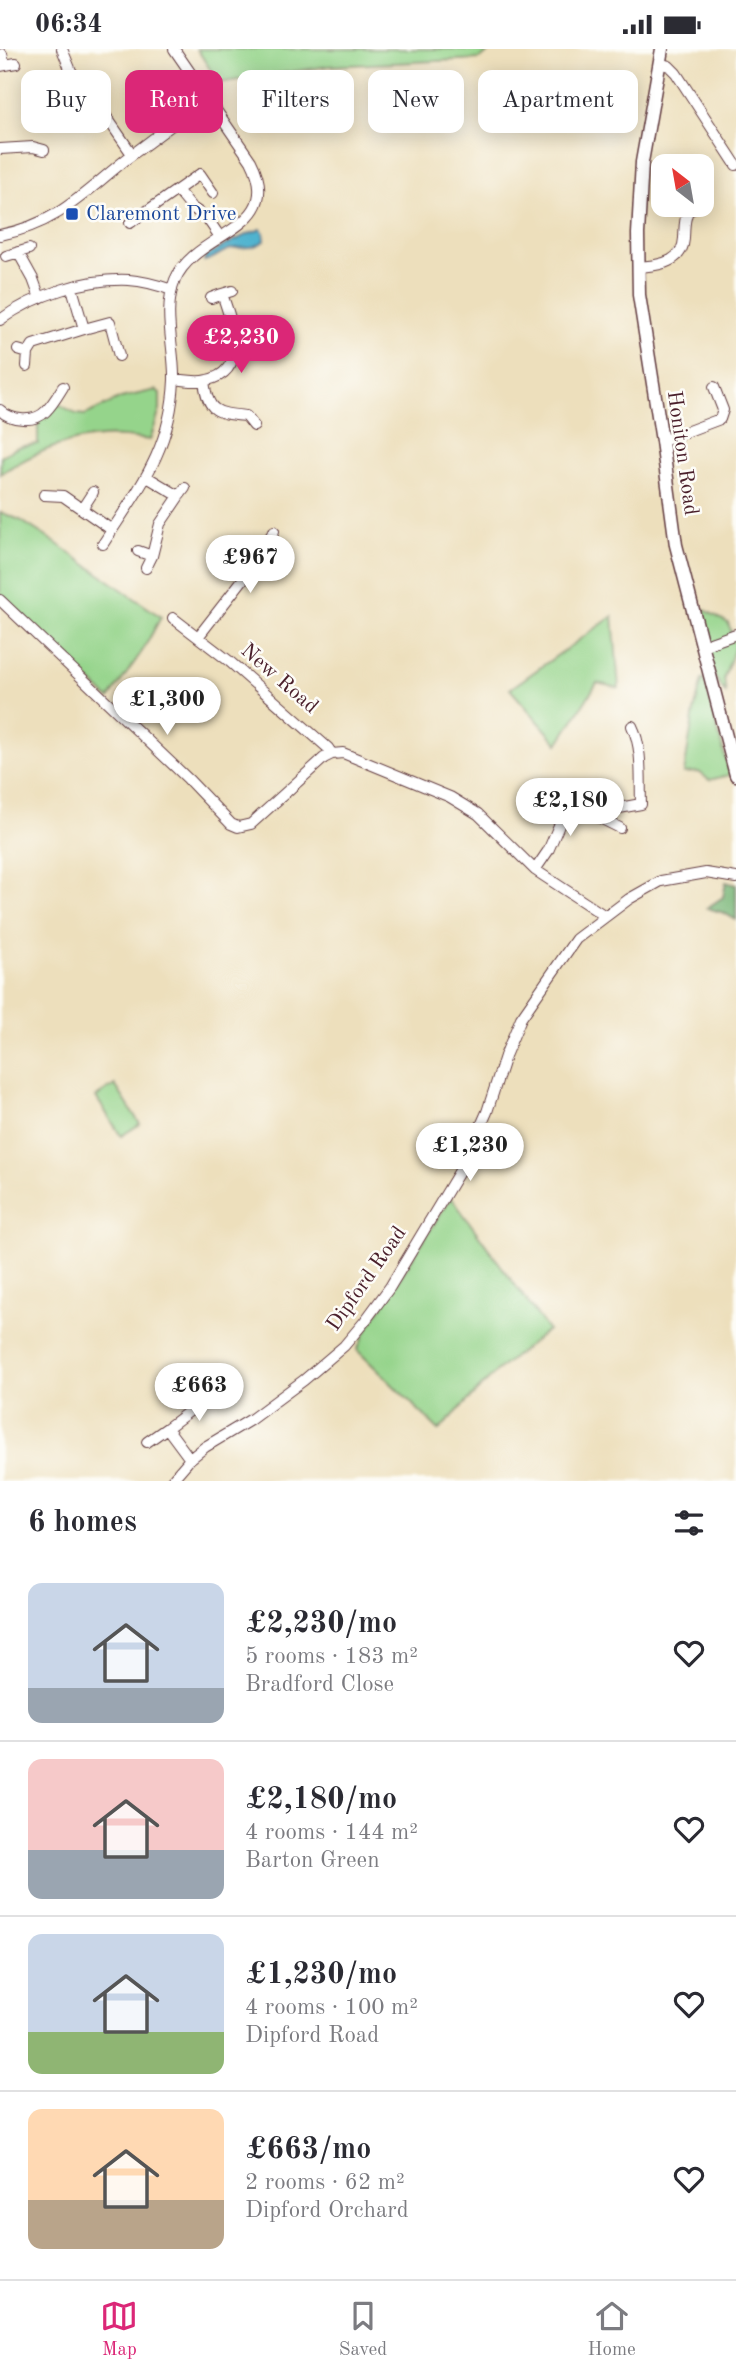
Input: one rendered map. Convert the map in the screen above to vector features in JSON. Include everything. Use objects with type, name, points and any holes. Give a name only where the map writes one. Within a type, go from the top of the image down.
[{"type":"street","points":[[62,49],[74,76],[101,109],[132,155]]},
{"type":"street","points":[[174,49],[188,70]]},
{"type":"street","name":"Honiton Road","points":[[662,49],[646,131],[639,199],[638,267],[642,324],[676,545],[736,775]]},
{"type":"street","points":[[2,54],[2,65],[16,63]]},
{"type":"street","points":[[659,63],[669,66],[676,73],[736,165]]},
{"type":"street","points":[[103,544],[147,477],[163,441],[173,398],[169,302],[176,277],[191,258],[249,216],[260,198],[261,187],[251,161],[223,122]]},
{"type":"street","points":[[0,235],[33,227],[58,214],[162,133]]},
{"type":"street","points":[[0,149],[34,143],[44,150]]},
{"type":"street","points":[[130,223],[177,190],[197,171],[213,193]]},
{"type":"street","points":[[177,190],[191,207],[207,218],[220,237]]},
{"type":"street","points":[[638,267],[669,261],[680,253],[683,247],[682,229],[687,217]]},
{"type":"street","points":[[6,256],[29,249]]},
{"type":"street","points":[[18,252],[40,298]]},
{"type":"street","points":[[0,320],[40,298],[104,281],[127,280],[172,290]]},
{"type":"street","points":[[72,288],[84,329]]},
{"type":"street","points":[[174,379],[212,379],[224,371],[234,356],[236,344],[227,293],[211,298]]},
{"type":"street","points":[[27,366],[23,352],[33,345],[109,319],[119,356]]},
{"type":"street","points":[[236,344],[273,349]]},
{"type":"street","points":[[204,381],[208,404],[213,409],[249,411],[254,426]]},
{"type":"street","points":[[1,412],[20,419],[39,415],[60,401],[62,387]]},
{"type":"street","points":[[662,441],[719,419],[723,411],[714,387]]},
{"type":"street","points":[[146,568],[160,524],[182,492],[147,477]]},
{"type":"street","points":[[44,495],[59,491],[112,530]]},
{"type":"street","points":[[82,509],[93,492]]},
{"type":"street","points":[[198,637],[238,586],[274,532]]},
{"type":"street","points":[[138,551],[152,556]]},
{"type":"street","points":[[0,600],[188,779],[231,824],[244,827],[261,817],[316,765],[332,754],[343,753],[450,797],[478,814],[534,870],[605,916]]},
{"type":"street","name":"New Road","points":[[173,618],[229,661],[332,754]]},
{"type":"street","points":[[702,646],[736,634]]},
{"type":"street","points":[[607,820],[614,809],[645,804],[636,734],[632,726]]},
{"type":"street","points":[[534,870],[548,851],[560,823],[568,814],[596,816],[620,828]]},
{"type":"street","name":"Dipford Road","points":[[171,1481],[190,1459],[304,1380],[344,1346],[365,1321],[390,1287],[465,1162],[487,1112],[505,1056],[521,1018],[571,945],[628,899],[661,881],[706,873],[736,878]]},
{"type":"street","points":[[148,1442],[195,1407],[214,1388]]},
{"type":"street","points":[[167,1428],[190,1459]]},
{"type":"green space","points":[[197,49],[488,49],[489,52],[480,59],[329,66],[303,70],[237,70],[237,80],[223,82],[223,70],[211,70]]},
{"type":"green space","points":[[156,390],[160,393],[160,410],[150,440],[114,436],[74,441],[36,454],[0,474],[1,456],[18,447],[38,444],[38,420],[56,405],[85,415],[121,398]]},
{"type":"green space","points":[[0,512],[20,520],[50,539],[161,617],[143,650],[109,699],[0,594]]},
{"type":"green space","points":[[695,604],[728,623],[736,644],[724,678],[726,694],[714,676],[709,656],[713,645],[710,635],[702,629]]},
{"type":"green space","points":[[613,616],[619,688],[597,683],[558,744],[510,689]]},
{"type":"green space","points":[[704,679],[730,775],[709,780],[699,772],[684,773],[694,711]]},
{"type":"green space","points":[[726,882],[736,885],[736,920],[707,908],[723,897]]},
{"type":"green space","points":[[115,1085],[140,1124],[121,1136],[96,1097]]},
{"type":"green space","points":[[451,1197],[548,1330],[498,1370],[439,1430],[357,1350]]},
{"type":"water","points":[[261,229],[265,240],[261,243],[227,250],[204,261],[205,257],[219,249]]},
{"type":"place","name":"Claremont Drive","points":[[72,214]]}]
